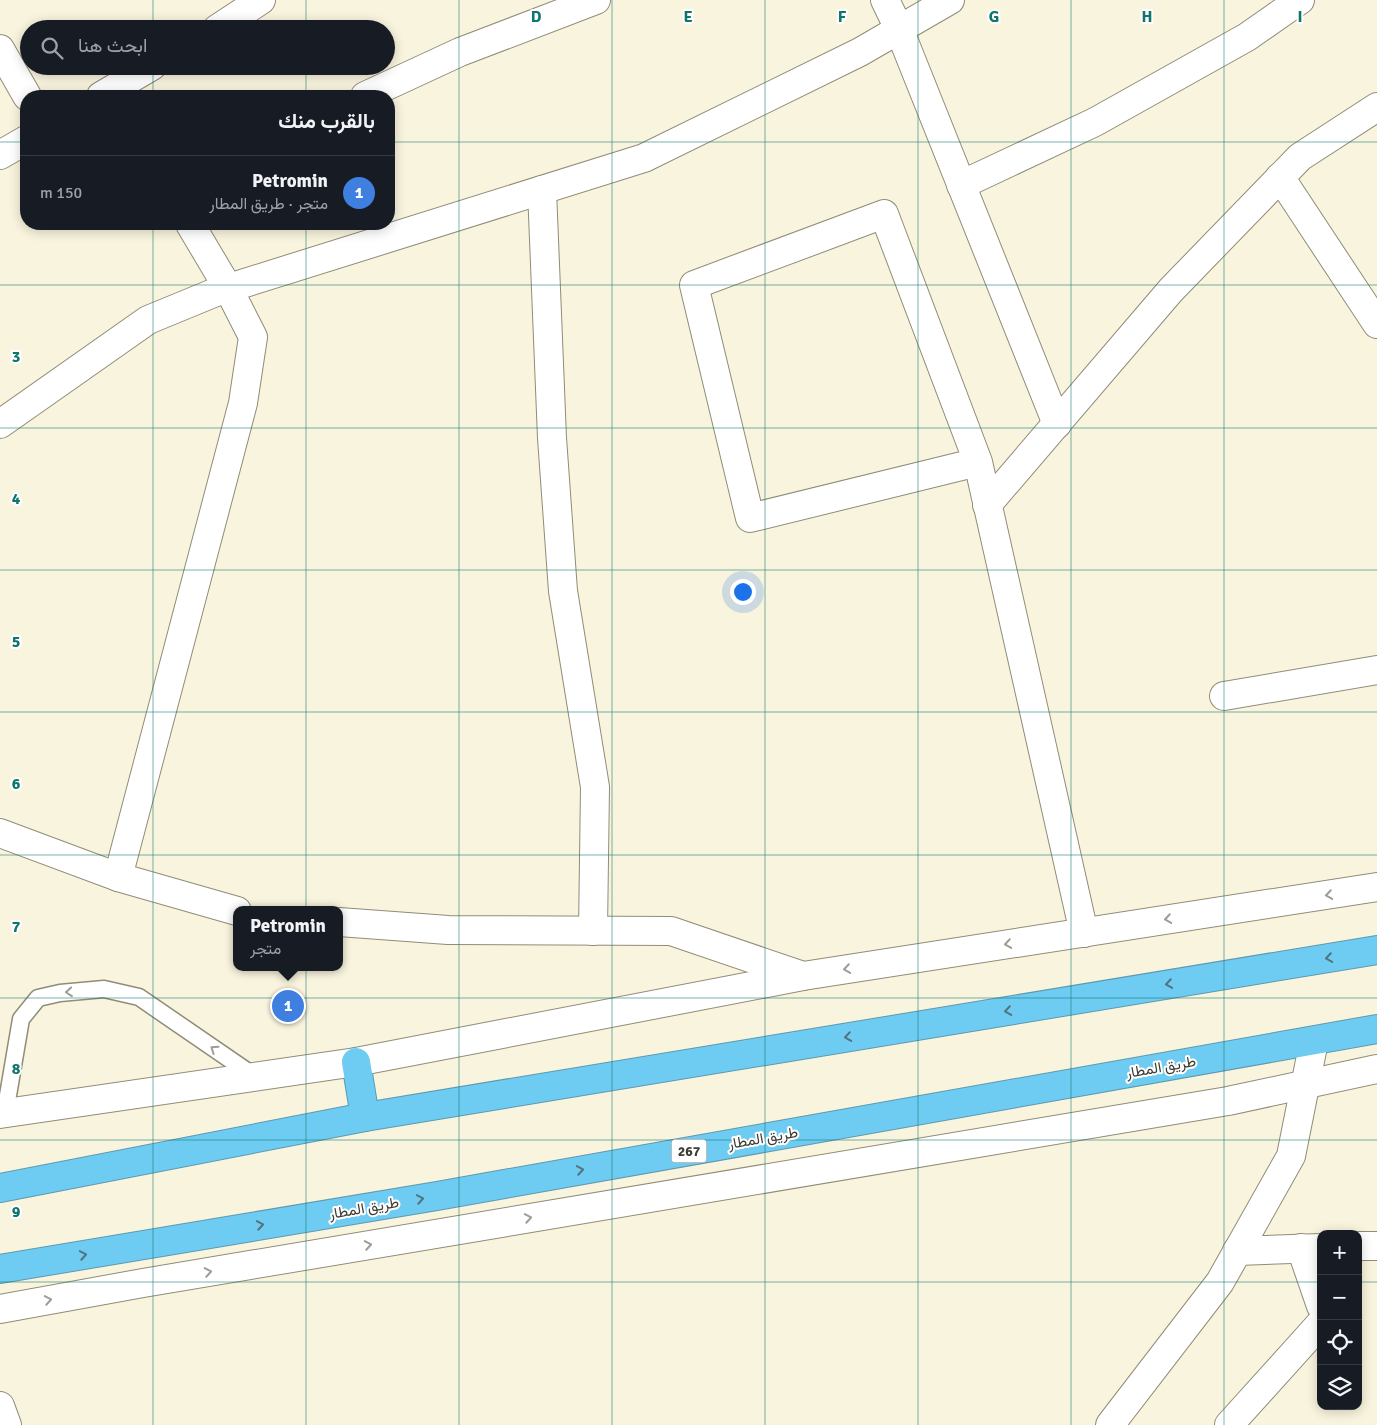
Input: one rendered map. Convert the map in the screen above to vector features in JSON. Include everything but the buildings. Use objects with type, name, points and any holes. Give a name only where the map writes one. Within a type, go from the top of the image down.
[{"type":"highway","points":[[0,1188],[365,1117],[1377,950]]},
{"type":"highway","name":"طريق المطار","points":[[0,1269],[437,1196],[1377,1029]]},
{"type":"highway","points":[[356,1062],[365,1117]]},
{"type":"street","points":[[231,20],[261,0]]},
{"type":"street","points":[[379,90],[460,52],[596,0]]},
{"type":"street","points":[[885,0],[899,29],[1057,424]]},
{"type":"street","points":[[0,424],[148,320],[228,288],[644,158],[860,52],[950,0]]},
{"type":"street","points":[[961,186],[1095,122],[1247,37],[1300,0]]},
{"type":"street","points":[[0,49],[24,90]]},
{"type":"street","points":[[111,90],[137,75]]},
{"type":"street","points":[[987,505],[1171,290],[1300,157],[1375,112]]},
{"type":"street","points":[[0,155],[20,143]]},
{"type":"street","points":[[1280,178],[1377,324]]},
{"type":"street","points":[[542,190],[552,438],[563,591],[595,787],[593,931]]},
{"type":"street","points":[[978,462],[750,518],[694,285],[884,214],[978,462],[1084,932]]},
{"type":"street","points":[[118,877],[244,403],[253,337],[228,288],[194,230]]},
{"type":"street","points":[[1224,696],[1377,670]]},
{"type":"street","points":[[0,834],[118,877],[233,909]]},
{"type":"street","points":[[2,1113],[356,1062],[803,976],[1377,887]]},
{"type":"street","points":[[343,922],[448,930],[671,931],[803,976]]},
{"type":"street","points":[[1110,1425],[1220,1282],[1291,1156],[1314,1040]]},
{"type":"street","points":[[0,1309],[143,1283],[1228,1101],[1377,1069]]},
{"type":"street","points":[[1362,1246],[1377,1246]]},
{"type":"street","points":[[1237,1251],[1311,1248],[1317,1283]]},
{"type":"street","points":[[1229,1425],[1317,1327]]},
{"type":"street","points":[[0,1406],[7,1425]]},
{"type":"lane","points":[[2,1113],[21,1019],[38,998],[60,993],[104,989],[139,997],[254,1076]]},
{"type":"place","name":"Petromin","points":[[288,1006]]}]
